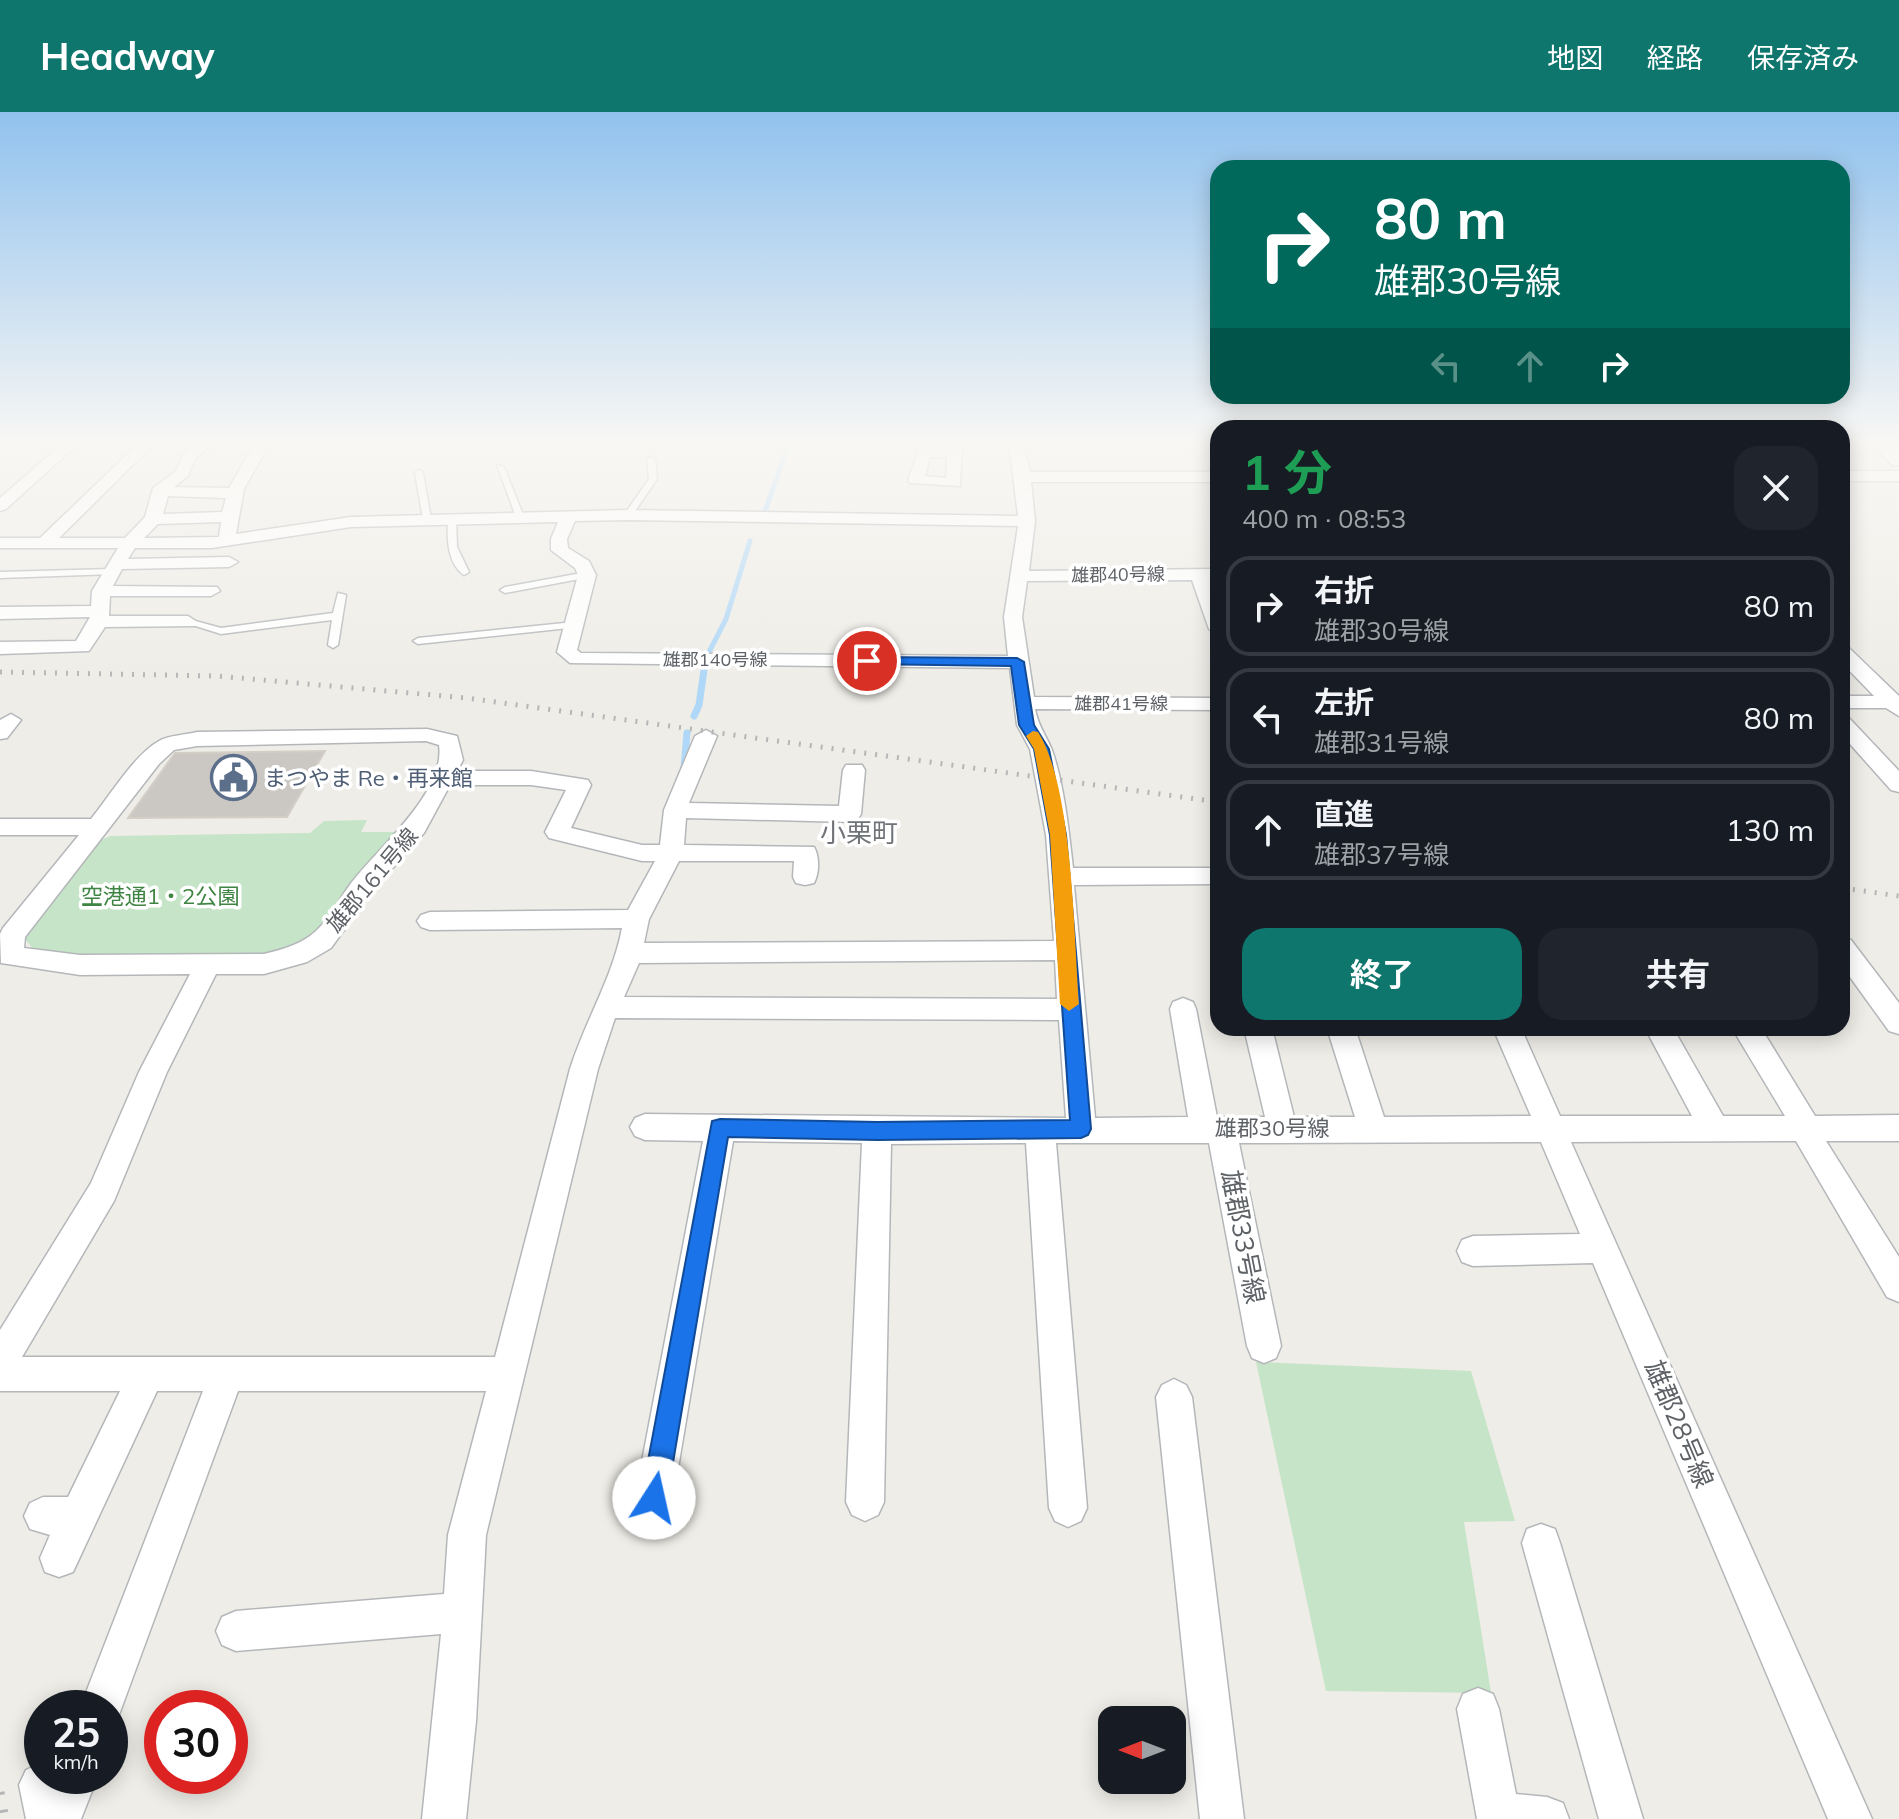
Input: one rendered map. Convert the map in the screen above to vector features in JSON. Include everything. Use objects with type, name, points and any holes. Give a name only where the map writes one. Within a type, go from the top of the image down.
[{"type":"street","points":[[44,543],[65,523]]},
{"type":"street","points":[[0,648],[82,647],[100,616],[101,591],[113,568],[130,542],[149,523]]},
{"type":"street","points":[[227,541],[229,523]]},
{"type":"street","points":[[0,543],[227,541],[347,523]]},
{"type":"street","points":[[566,523],[559,539],[560,550],[583,565],[587,575]]},
{"type":"street","points":[[1027,523],[1013,617],[1017,662],[1027,725],[1041,749],[1058,835],[1081,1129]]},
{"type":"street","points":[[113,568],[229,562]]},
{"type":"street","name":"雄郡40号線","points":[[1018,576],[1209,574]]},
{"type":"street","name":"雄郡140号線","points":[[587,575],[567,652],[577,659],[1017,662]]},
{"type":"street","points":[[101,591],[211,591]]},
{"type":"street","points":[[0,613],[188,622]]},
{"type":"street","points":[[1850,660],[1896,705]]},
{"type":"street","points":[[1850,702],[1896,705]]},
{"type":"street","name":"雄郡41号線","points":[[1023,703],[1210,704]]},
{"type":"street","points":[[1850,731],[1899,785]]},
{"type":"street","name":"雄郡161号線","points":[[427,735],[449,741],[452,760],[416,828],[363,885],[322,941],[298,955],[264,964],[80,965],[5,956],[12,935],[98,827],[151,759],[167,745],[197,739],[427,735]]},
{"type":"street","points":[[444,1819],[455,1721],[467,1535],[584,1069],[606,1007],[630,953],[636,919],[671,854],[675,810],[706,736]]},
{"type":"street","points":[[675,810],[850,814],[854,770]]},
{"type":"street","points":[[445,778],[531,778],[580,785],[557,832],[642,853],[806,853],[805,877]]},
{"type":"street","points":[[0,827],[98,827]]},
{"type":"street","points":[[1062,877],[1210,876]]},
{"type":"street","points":[[430,921],[636,919]]},
{"type":"street","points":[[630,953],[1066,950]]},
{"type":"street","points":[[1850,958],[1899,1023]]},
{"type":"street","points":[[0,1362],[103,1191],[153,1072],[209,962]]},
{"type":"street","points":[[606,1007],[1070,1010]]},
{"type":"street","name":"雄郡33号線","points":[[1183,1009],[1264,1346]]},
{"type":"street","points":[[1260,1036],[1282,1128]]},
{"type":"street","points":[[1344,1036],[1373,1128]]},
{"type":"street","name":"雄郡28号線","points":[[1510,1036],[1850,1819]]},
{"type":"street","points":[[1663,1036],[1714,1128]]},
{"type":"street","points":[[1751,1036],[1807,1129],[1813,1146],[1899,1286]]},
{"type":"street","name":"雄郡30号線","points":[[645,1127],[877,1131],[1899,1128]]},
{"type":"street","points":[[654,1498],[720,1128]]},
{"type":"street","points":[[1040,1130],[1068,1508]]},
{"type":"street","points":[[865,1502],[877,1131]]},
{"type":"street","points":[[1473,1251],[1602,1248]]},
{"type":"street","points":[[0,1374],[507,1374]]},
{"type":"street","points":[[59,1558],[61,1516],[147,1374]]},
{"type":"street","points":[[108,1690],[227,1374]]},
{"type":"street","points":[[1174,1397],[1222,1819]]},
{"type":"street","points":[[1541,1543],[1621,1819]]},
{"type":"street","points":[[236,1631],[462,1612]]},
{"type":"street","points":[[1478,1709],[1498,1817],[1547,1819]]},
{"type":"lane","points":[[452,523],[452,547],[464,572]]},
{"type":"lane","points":[[0,575],[113,568]]},
{"type":"lane","points":[[505,590],[587,575]]},
{"type":"lane","points":[[333,645],[341,595]]},
{"type":"lane","points":[[188,622],[221,631],[336,616]]},
{"type":"lane","points":[[418,641],[574,625]]},
{"type":"green space","name":"空港通1・2公園","points":[[367,820],[361,832],[404,832],[313,938],[276,955],[75,955],[34,950],[25,939],[26,933],[97,842],[110,836],[310,833],[324,821]]},
{"type":"green space","points":[[1256,1362],[1471,1371],[1515,1521],[1464,1522],[1491,1693],[1326,1691]]},
{"type":"building","name":"まつやま Re・再来館","points":[[325,751],[287,817],[128,818],[175,753]]},
{"type":"waterway","points":[[708,654],[726,619],[750,541]]},
{"type":"waterway","points":[[694,716],[699,705],[705,663]]},
{"type":"waterway","points":[[684,768],[687,733]]},
{"type":"railway","points":[[0,672],[217,676],[467,698],[1210,801]]},
{"type":"railway","points":[[1850,889],[1899,896]]},
{"type":"railway","points":[[0,1792],[5,1819]]},
{"type":"slow traffic","points":[[1033,736],[1041,749],[1058,835],[1069,1004]]},
{"type":"place","name":"まつやま Re・再来館","points":[[233,778]]},
{"type":"district","name":"小栗町","points":[[859,833]]},
{"type":"route","points":[[654,1498],[720,1128],[877,1131],[1081,1129],[1058,835],[1041,749],[1027,725],[1017,662],[867,661]]}]
